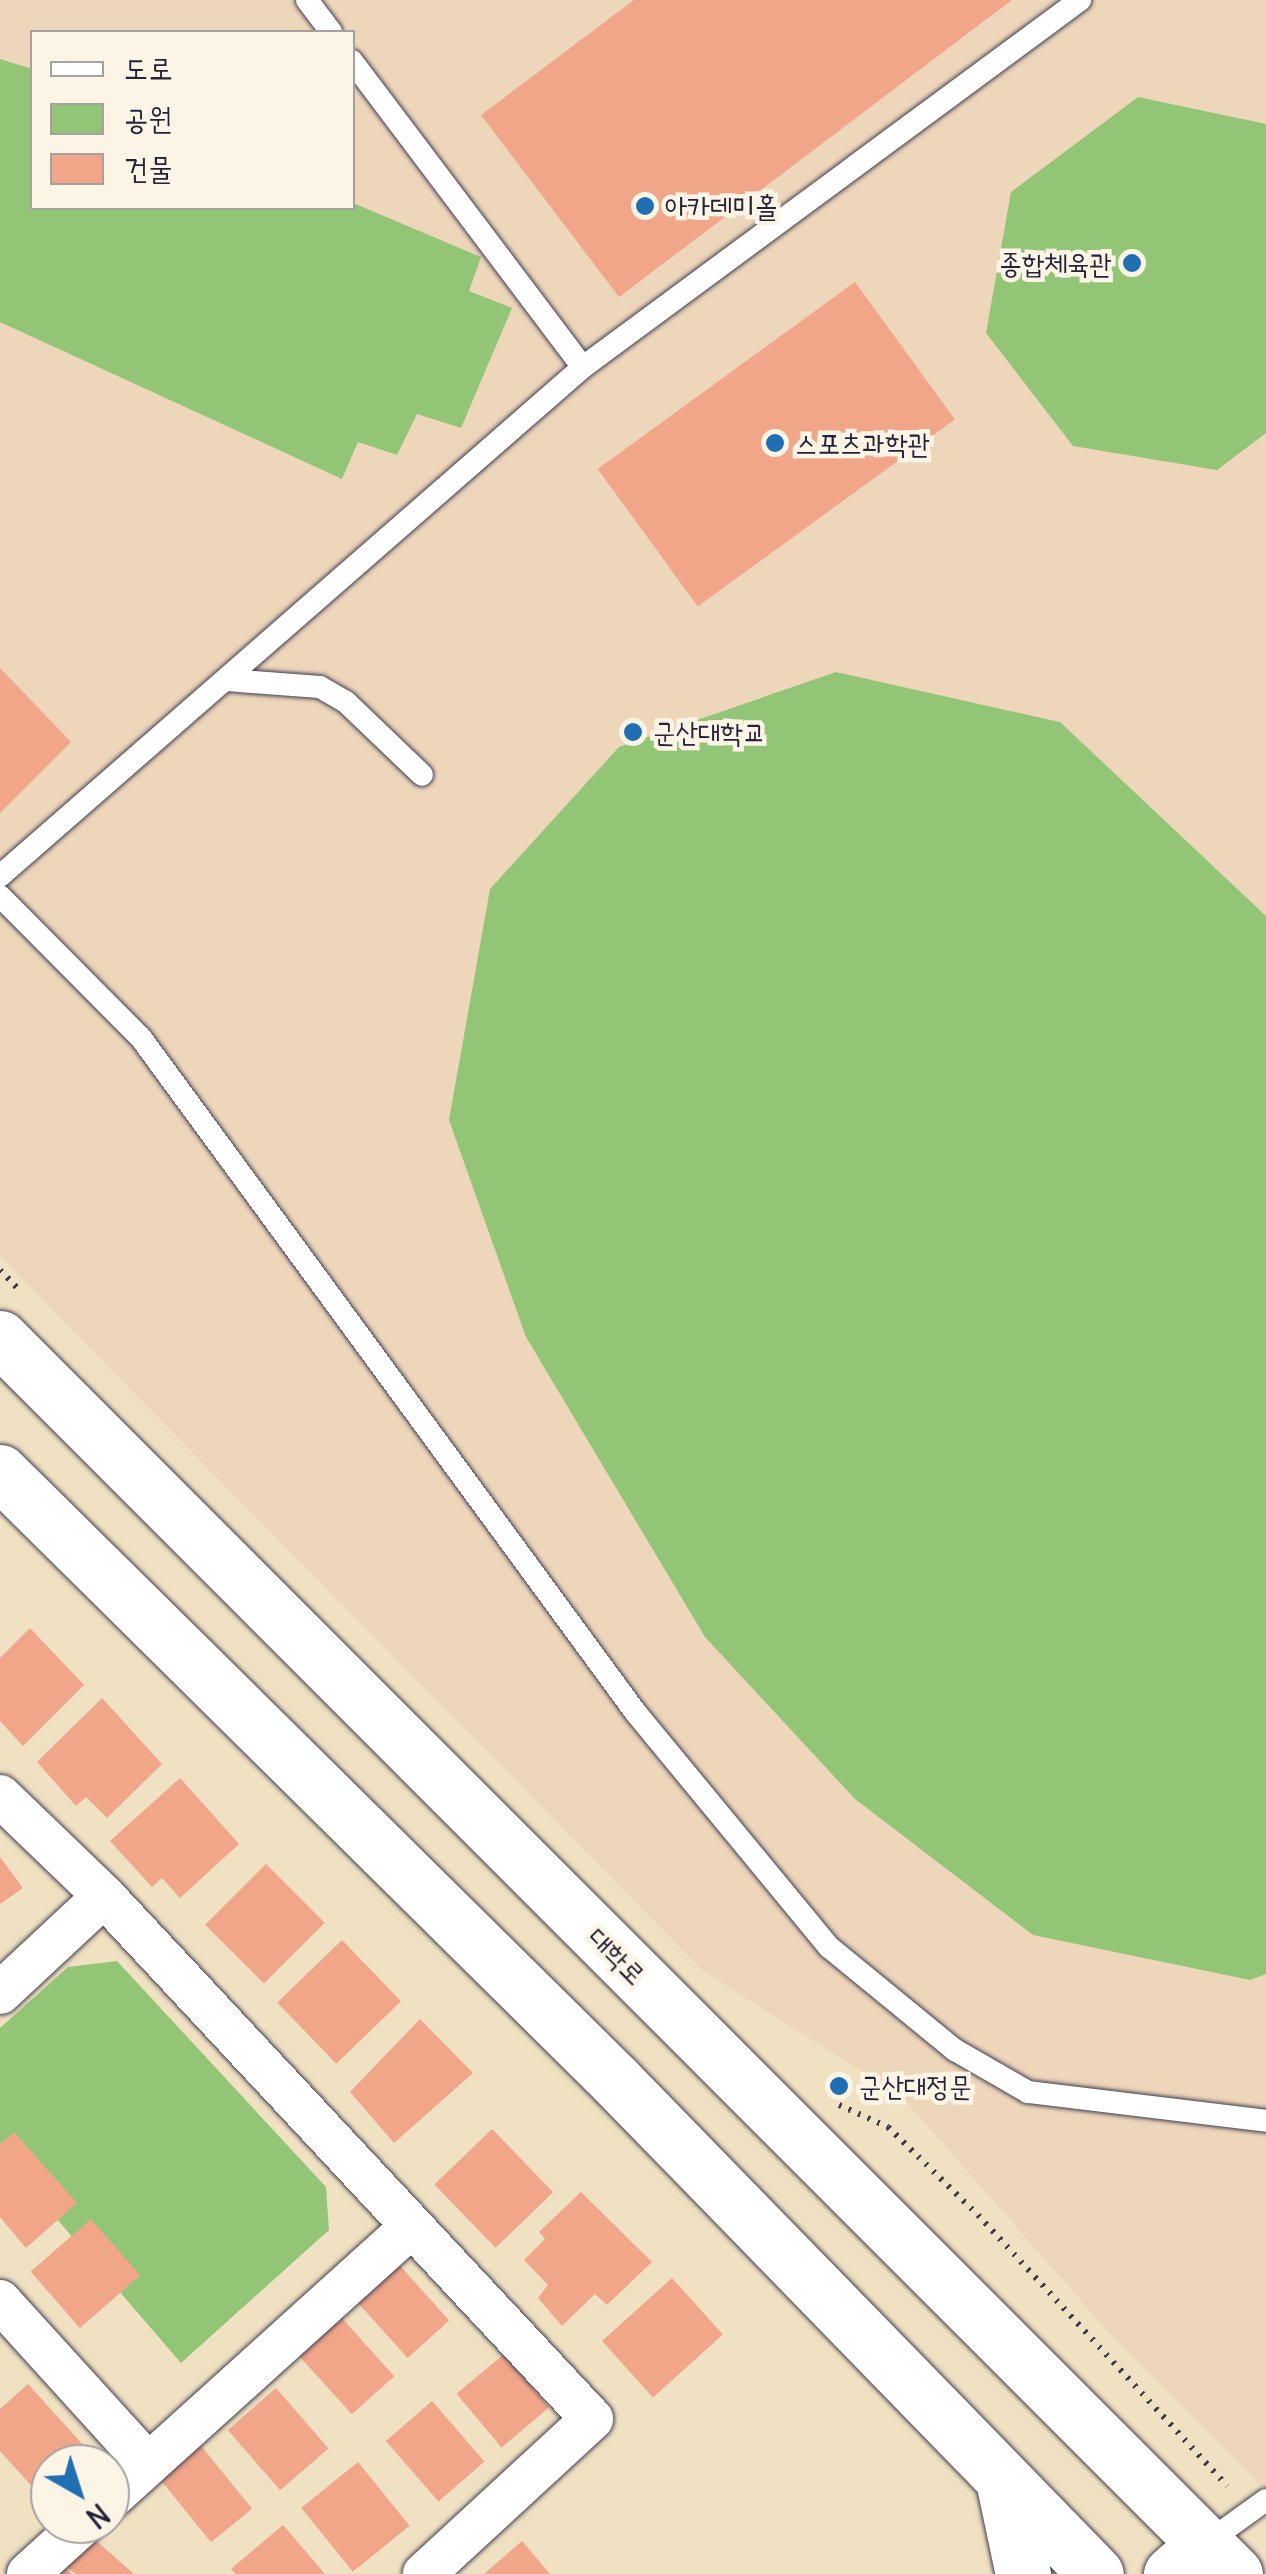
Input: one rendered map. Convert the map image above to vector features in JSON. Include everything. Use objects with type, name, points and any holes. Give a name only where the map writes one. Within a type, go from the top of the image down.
[{"type":"street","name":"대학로","points":[[0,1338],[1204,2564]]},
{"type":"street","points":[[0,1472],[615,2080],[1096,2574]]},
{"type":"street","points":[[0,1796],[104,1896],[592,2419],[424,2574]]},
{"type":"street","points":[[0,1993],[104,1896]]},
{"type":"street","points":[[130,2481],[410,2228]]},
{"type":"street","points":[[0,2302],[148,2464]]},
{"type":"street","points":[[1002,2477],[1023,2574]]},
{"type":"street","points":[[28,2574],[60,2544]]},
{"type":"lane","points":[[307,0],[330,30]]},
{"type":"lane","points":[[0,876],[583,366],[1080,0]]},
{"type":"lane","points":[[355,65],[583,366]]},
{"type":"lane","points":[[226,680],[320,687],[346,702],[422,774]]},
{"type":"lane","points":[[0,896],[141,1038],[636,1712],[830,1947],[954,2050],[1028,2092],[1266,2121]]},
{"type":"lane","points":[[1204,2564],[1266,2500]]},
{"type":"shaded area","name":"군산대학교","points":[[0,0],[1266,0],[1266,2491],[1119,2344],[902,2097],[703,1971],[0,1257]]},
{"type":"green space","points":[[0,59],[30,68],[30,210],[355,210],[355,204],[481,257],[469,291],[512,308],[461,428],[417,414],[397,455],[358,442],[342,479],[0,322]]},
{"type":"green space","name":"종합체육관","points":[[1138,97],[1266,124],[1266,433],[1217,470],[1073,446],[986,333],[1011,192]]},
{"type":"green space","points":[[836,672],[1060,722],[1266,916],[1266,1974],[1250,1980],[1033,1935],[855,1799],[705,1637],[526,1337],[449,1120],[490,889],[619,747]]},
{"type":"green space","points":[[117,1961],[326,2187],[329,2230],[181,2363],[0,2153],[0,2028],[68,1967]]},
{"type":"building","name":"아카데미홀","points":[[634,0],[1012,0],[619,297],[481,115]]},
{"type":"building","name":"스포츠과학관","points":[[855,282],[955,420],[698,606],[598,469]]},
{"type":"building","points":[[0,668],[71,742],[0,813]]},
{"type":"building","points":[[30,1628],[84,1685],[23,1746],[0,1721],[0,1658]]},
{"type":"building","points":[[102,1698],[162,1764],[107,1818],[86,1797],[76,1806],[37,1762]]},
{"type":"building","points":[[180,1778],[239,1844],[180,1898],[162,1878],[152,1887],[110,1841]]},
{"type":"building","points":[[0,1857],[23,1888],[0,1904]]},
{"type":"building","points":[[266,1864],[325,1923],[264,1984],[205,1925]]},
{"type":"building","points":[[342,1940],[401,2001],[336,2064],[277,2003]]},
{"type":"building","points":[[420,2019],[473,2073],[394,2143],[350,2092]]},
{"type":"building","points":[[492,2129],[553,2192],[496,2248],[434,2185]]},
{"type":"building","points":[[14,2132],[77,2203],[26,2248],[0,2217],[0,2144]]},
{"type":"building","points":[[581,2192],[652,2262],[607,2305],[595,2294],[562,2326],[538,2298],[548,2285],[524,2260],[545,2239],[539,2232]]},
{"type":"building","points":[[91,2219],[140,2276],[80,2328],[31,2271]]},
{"type":"building","points":[[393,2258],[449,2320],[408,2358],[351,2295]]},
{"type":"building","points":[[672,2278],[723,2334],[653,2397],[602,2341]]},
{"type":"building","points":[[340,2316],[394,2376],[352,2414],[298,2354]]},
{"type":"building","points":[[504,2354],[549,2408],[502,2447],[457,2394]]},
{"type":"building","points":[[28,2384],[82,2444],[30,2444],[30,2484],[0,2451],[0,2409]]},
{"type":"building","points":[[276,2388],[328,2448],[280,2490],[228,2430]]},
{"type":"building","points":[[432,2401],[484,2461],[438,2501],[386,2441]]},
{"type":"building","points":[[198,2442],[252,2509],[211,2542],[157,2475]]},
{"type":"building","points":[[358,2462],[410,2526],[353,2572],[301,2508]]},
{"type":"building","points":[[283,2525],[325,2574],[236,2574],[231,2569]]},
{"type":"building","points":[[522,2541],[550,2574],[484,2574]]},
{"type":"building","points":[[76,2544],[100,2544],[134,2574],[76,2574],[63,2565],[72,2574],[54,2574]]},
{"type":"place","name":"아카데미홀","points":[[645,206]]},
{"type":"place","name":"종합체육관","points":[[1132,263]]},
{"type":"place","name":"스포츠과학관","points":[[775,443]]},
{"type":"place","name":"군산대학교","points":[[633,732]]},
{"type":"place","name":"군산대정문","points":[[839,2086]]}]
